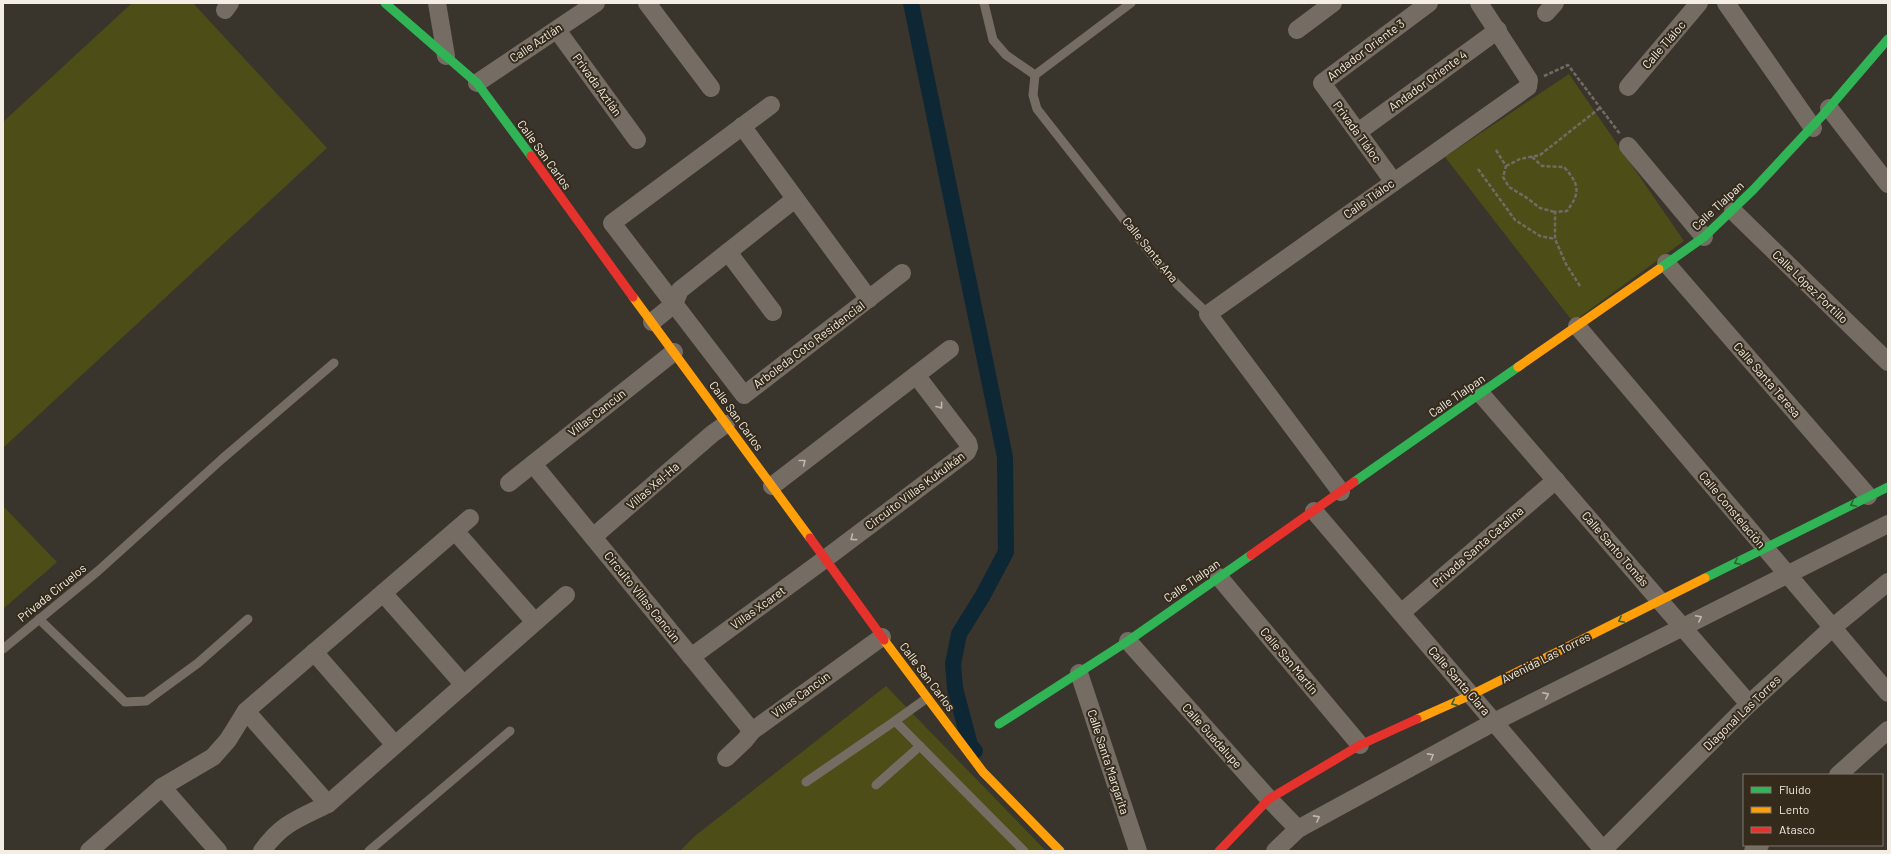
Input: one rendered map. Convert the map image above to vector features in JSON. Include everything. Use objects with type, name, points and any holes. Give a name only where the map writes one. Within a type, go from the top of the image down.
[{"type":"street","name":"Calle San Carlos","points":[[385,3],[477,83],[652,322],[668,357],[719,429],[772,486],[983,772],[1060,851]]},
{"type":"street","points":[[437,3],[446,56]]},
{"type":"street","name":"Calle Aztlán","points":[[477,83],[596,3]]},
{"type":"street","points":[[647,3],[711,88]]},
{"type":"street","points":[[1297,30],[1333,3]]},
{"type":"street","name":"Andador Oriente 3","points":[[1322,83],[1429,3]]},
{"type":"street","points":[[1478,3],[1498,30],[1530,83]]},
{"type":"street","name":"Calle Tláloc","points":[[1628,87],[1699,3]]},
{"type":"street","points":[[1726,3],[1813,128]]},
{"type":"street","name":"Privada Aztlán","points":[[557,30],[637,140]]},
{"type":"street","name":"Andador Oriente 4","points":[[1358,132],[1498,30]]},
{"type":"street","name":"Calle Tlalpan","points":[[999,724],[1128,641],[1704,237],[1733,211],[1813,128],[1888,39]]},
{"type":"street","name":"Privada Tláloc","points":[[1322,83],[1393,181]]},
{"type":"street","name":"Calle Tláloc","points":[[1208,314],[1393,181],[1507,102],[1525,89],[1530,83]]},
{"type":"street","name":"Arboleda Coto Residencial","points":[[771,105],[612,223],[673,295],[744,395],[902,273]]},
{"type":"street","points":[[1829,108],[1888,184]]},
{"type":"street","name":"Arboleda Coto Residencial","points":[[742,126],[869,299]]},
{"type":"street","points":[[1628,146],[1704,237]]},
{"type":"street","points":[[652,322],[673,295],[796,199]]},
{"type":"street","name":"Calle López Portillo","points":[[1733,211],[1888,362]]},
{"type":"street","points":[[728,252],[773,312]]},
{"type":"street","name":"Calle Santa Teresa","points":[[1666,263],[1868,496]]},
{"type":"street","points":[[640,306],[673,295]]},
{"type":"street","name":"Calle Santa Ana","points":[[1208,314],[1341,492]]},
{"type":"street","name":"Calle Constelación","points":[[1576,326],[1888,694]]},
{"type":"street","points":[[772,486],[950,349]]},
{"type":"street","name":"Villas Cancún","points":[[509,483],[668,357]]},
{"type":"street","name":"Circuito Villas Kukulkán","points":[[825,559],[969,450],[968,443],[916,375]]},
{"type":"street","name":"Calle Santo Tomás","points":[[1481,394],[1749,704]]},
{"type":"street","name":"Villas Xel-Ha","points":[[593,537],[719,429]]},
{"type":"street","name":"Circuito Villas Cancún","points":[[533,464],[752,731]]},
{"type":"street","name":"Privada Santa Catalina","points":[[1401,613],[1556,480]]},
{"type":"street","name":"Avenida Las Torres","points":[[1219,851],[1269,799],[1360,745],[1471,695],[1888,487]]},
{"type":"street","name":"Calle Santa Clara","points":[[1314,511],[1603,851]]},
{"type":"street","points":[[93,850],[162,787],[213,757],[228,740],[246,711],[470,518]]},
{"type":"street","points":[[1276,851],[1298,828],[1494,722],[1888,524]]},
{"type":"street","points":[[455,531],[535,622]]},
{"type":"street","name":"Villas Xcaret","points":[[691,657],[825,559]]},
{"type":"street","name":"Calle San Martín","points":[[1219,577],[1360,745]]},
{"type":"street","name":"Diagonal Las Torres","points":[[1603,851],[1749,704],[1832,628],[1888,582]]},
{"type":"street","points":[[383,593],[464,685]]},
{"type":"street","points":[[262,851],[278,830],[328,804],[566,595]]},
{"type":"street","name":"Villas Cancún","points":[[726,758],[745,740],[752,731],[882,637]]},
{"type":"street","name":"Calle Guadalupe","points":[[1128,641],[1269,799],[1298,828]]},
{"type":"street","points":[[314,652],[395,745]]},
{"type":"street","name":"Calle Santa Margarita","points":[[1079,673],[1138,851]]},
{"type":"street","points":[[246,711],[328,804]]},
{"type":"street","points":[[1839,774],[1888,730]]},
{"type":"street","points":[[162,787],[218,851]]},
{"type":"lane","points":[[984,3],[993,40],[1006,55],[1035,75],[1131,3]]},
{"type":"lane","name":"Calle Santa Ana","points":[[1035,75],[1033,95],[1037,109],[1158,263],[1208,314]]},
{"type":"lane","name":"Privada Ciruelos","points":[[3,649],[98,571],[222,459],[334,363]]},
{"type":"lane","points":[[39,619],[125,702],[146,701],[198,663],[248,620]]},
{"type":"lane","points":[[806,782],[927,698]]},
{"type":"lane","points":[[895,721],[1024,851]]},
{"type":"lane","points":[[369,851],[510,731]]},
{"type":"lane","points":[[876,785],[920,746]]},
{"type":"path","points":[[1530,83],[1568,64],[1601,107],[1628,146]]},
{"type":"path","points":[[1506,166],[1520,159],[1540,155],[1601,107]]},
{"type":"path","points":[[1496,150],[1506,166],[1503,177],[1509,187],[1540,208],[1555,212],[1566,211],[1574,202],[1577,189],[1574,179],[1564,167],[1542,166],[1532,157]]},
{"type":"path","points":[[1478,169],[1515,220],[1540,236],[1555,239]]},
{"type":"path","points":[[1555,212],[1555,239],[1566,264],[1580,286]]},
{"type":"shaded area","points":[[132,3],[193,3],[327,148],[3,448],[3,122]]},
{"type":"shaded area","points":[[1569,74],[1684,241],[1573,322],[1445,157]]},
{"type":"shaded area","points":[[3,506],[57,562],[3,609]]},
{"type":"shaded area","points":[[886,686],[1046,851],[680,851],[695,836]]},
{"type":"waterway","points":[[911,3],[1005,457],[1006,552],[982,597],[959,634],[953,664],[955,688],[970,745],[975,751]]},
{"type":"traffic: fast","points":[[385,3],[477,83],[531,156]]},
{"type":"traffic: fast","points":[[1659,269],[1704,237],[1753,190],[1822,116],[1888,39]]},
{"type":"traffic: fast","points":[[1354,482],[1518,367]]},
{"type":"traffic: fast","points":[[1705,578],[1888,487]]},
{"type":"traffic: fast","points":[[999,724],[1128,641],[1251,555]]},
{"type":"traffic: slow","points":[[1518,367],[1659,269]]},
{"type":"traffic: slow","points":[[633,297],[810,538]]},
{"type":"traffic: slow","points":[[1417,719],[1471,695],[1705,578]]},
{"type":"traffic: slow","points":[[884,640],[983,772],[1060,851]]},
{"type":"traffic: jam","points":[[531,156],[633,297]]},
{"type":"traffic: jam","points":[[1251,555],[1354,482]]},
{"type":"traffic: jam","points":[[810,538],[884,640]]},
{"type":"traffic: jam","points":[[1219,851],[1269,799],[1360,745],[1417,719]]}]
